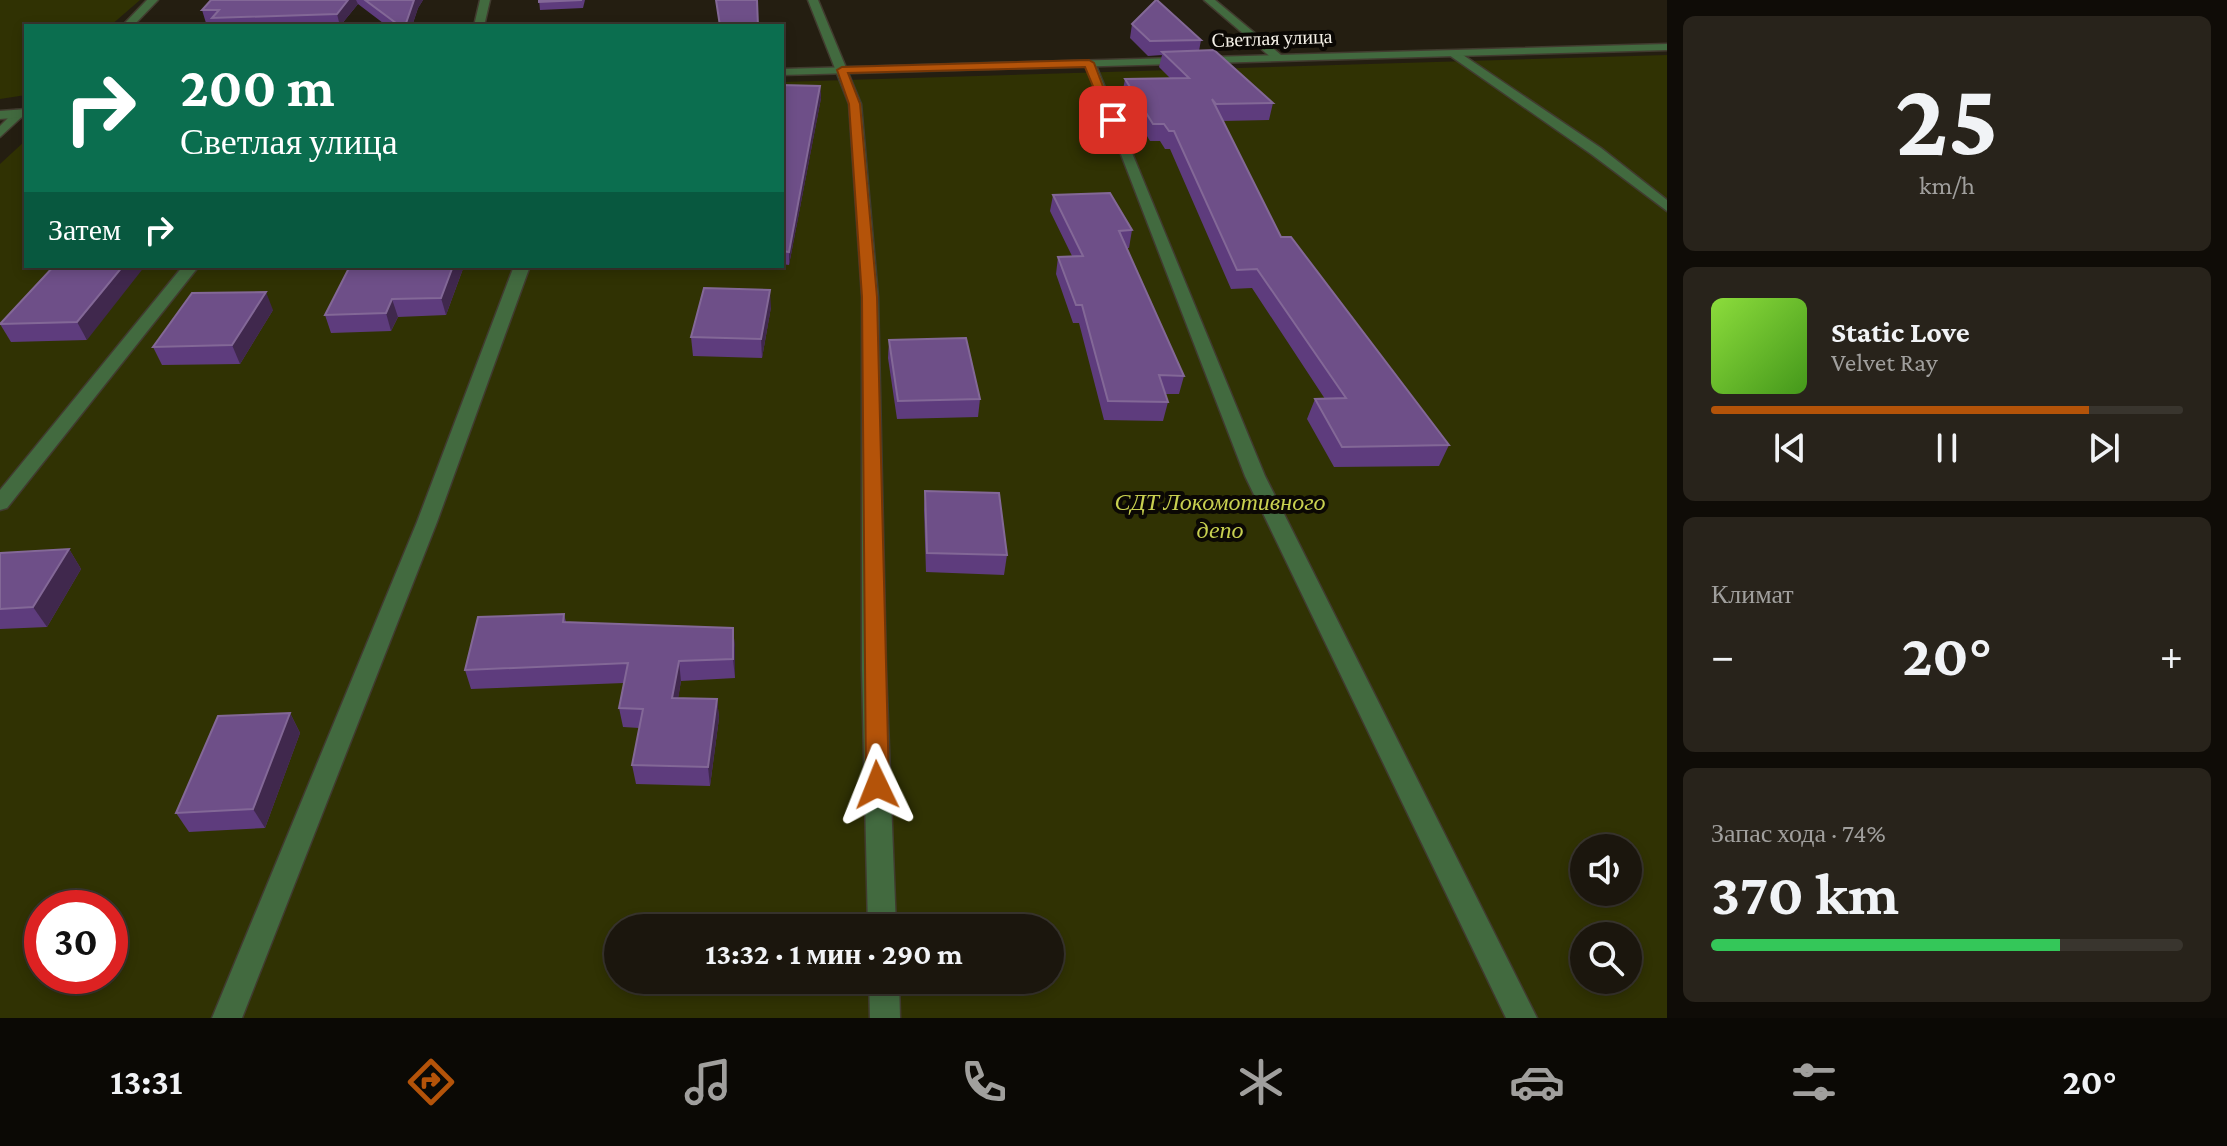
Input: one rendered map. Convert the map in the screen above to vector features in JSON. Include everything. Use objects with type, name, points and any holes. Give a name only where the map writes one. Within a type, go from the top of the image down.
[{"type":"street","points":[[129,24],[153,0]]},
{"type":"street","points":[[479,24],[485,0]]},
{"type":"street","points":[[813,0],[855,104],[870,297],[874,670],[882,914]]},
{"type":"street","points":[[1209,0],[1277,57]]},
{"type":"street","name":"Светлая улица","points":[[784,72],[1667,47]]},
{"type":"street","points":[[1453,53],[1596,151],[1667,207]]},
{"type":"street","points":[[1089,63],[1255,476],[1522,1018]]},
{"type":"street","points":[[0,115],[23,113]]},
{"type":"street","points":[[0,133],[23,113]]},
{"type":"street","points":[[0,503],[189,268]]},
{"type":"street","points":[[227,1018],[427,522],[521,268]]},
{"type":"street","points":[[884,994],[885,1018]]},
{"type":"green space","points":[[0,0],[140,0],[112,24],[24,24],[24,95],[0,99]]},
{"type":"green space","name":"СДТ Локомотивного депо","points":[[1667,55],[1667,1018],[0,1018],[0,164],[24,142],[24,268],[784,268],[784,82]]},
{"type":"building","points":[[211,0],[348,0],[337,14],[212,18],[219,10],[202,10]]},
{"type":"building","points":[[365,0],[414,0],[406,24],[397,24]]},
{"type":"building","points":[[539,0],[582,0],[539,2]]},
{"type":"building","points":[[716,0],[757,0],[758,24],[720,24]]},
{"type":"building","points":[[1156,0],[1201,40],[1150,41],[1132,24]]},
{"type":"building","points":[[1214,50],[1273,103],[1216,104],[1212,99],[1281,237],[1291,237],[1449,445],[1342,447],[1315,399],[1346,398],[1257,269],[1237,270],[1174,131],[1169,131],[1164,124],[1153,124],[1125,79],[1189,78],[1162,52]]},
{"type":"building","points":[[784,85],[820,86],[789,252],[784,251]]},
{"type":"building","points":[[1110,193],[1132,230],[1119,231],[1184,376],[1159,375],[1168,402],[1108,401],[1082,305],[1076,305],[1058,257],[1083,256],[1053,195]]},
{"type":"building","points":[[52,268],[121,268],[77,322],[0,324]]},
{"type":"building","points":[[349,268],[452,268],[441,298],[392,299],[386,313],[325,315]]},
{"type":"building","points":[[704,288],[770,290],[761,339],[691,337]]},
{"type":"building","points":[[266,292],[232,345],[153,347],[192,293]]},
{"type":"building","points":[[966,338],[980,399],[898,401],[889,340]]},
{"type":"building","points":[[925,491],[999,493],[1007,555],[927,553]]},
{"type":"building","points":[[69,549],[33,607],[0,609],[0,553]]},
{"type":"building","points":[[564,614],[563,622],[733,628],[733,659],[679,661],[672,698],[717,699],[708,767],[632,765],[643,709],[619,708],[628,663],[465,670],[478,617]]},
{"type":"building","points":[[290,713],[253,809],[176,813],[218,716]]},
{"type":"route","points":[[877,785],[870,297],[855,104],[842,70],[1089,63],[1113,120]]}]
